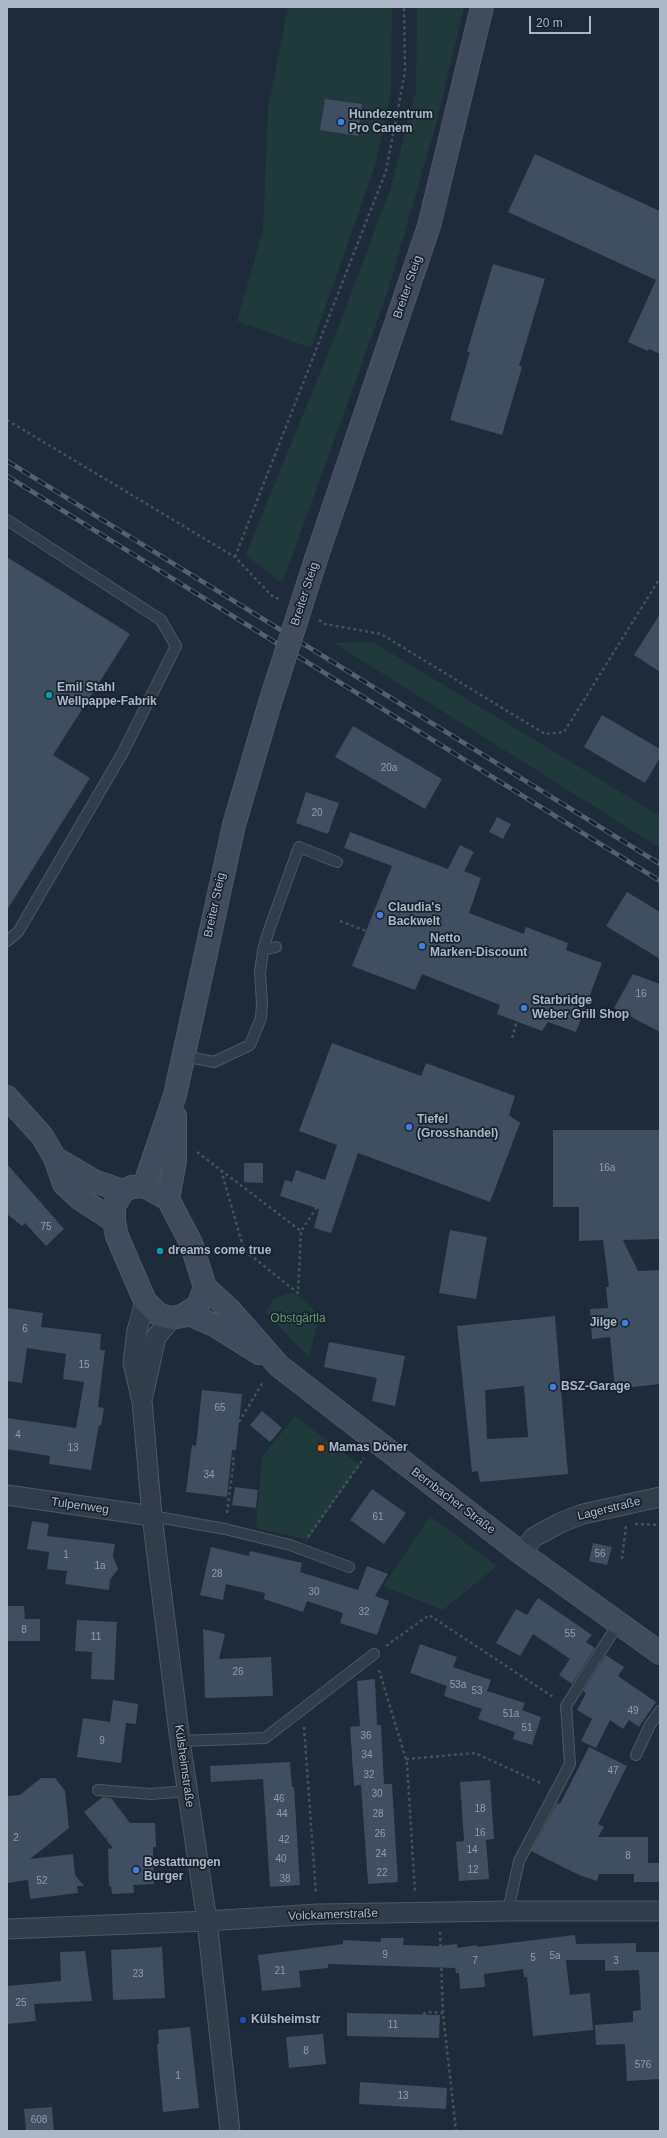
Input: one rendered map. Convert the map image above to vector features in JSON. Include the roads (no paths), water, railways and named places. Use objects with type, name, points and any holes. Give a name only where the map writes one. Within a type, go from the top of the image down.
[{"type":"street","name":"Breiter Steig","points":[[144,1186],[175,1095],[232,832],[269,706],[316,559],[429,226],[482,7]]},
{"type":"street","points":[[168,1199],[175,1161],[175,1095]]},
{"type":"street","points":[[7,1097],[42,1136],[55,1158],[64,1184],[79,1198],[114,1222]]},
{"type":"street","points":[[55,1158],[94,1181],[123,1191]]},
{"type":"street","points":[[180,1316],[198,1306],[206,1287],[191,1243],[168,1199],[144,1186],[132,1186],[123,1191],[114,1206],[114,1222],[117,1236],[145,1301],[158,1314],[180,1316],[216,1326],[279,1366]]},
{"type":"street","name":"Bernbacher Straße","points":[[206,1287],[229,1309],[279,1366],[375,1442],[522,1553],[660,1653]]},
{"type":"street","name":"Külsheimstraße","points":[[145,1301],[136,1331],[133,1363],[142,1401],[152,1516],[180,1740],[207,1921],[230,2131]]},
{"type":"street","name":"Külsheimstraße","points":[[142,1401],[156,1337],[180,1316]]},
{"type":"street","name":"Tulpenweg","points":[[7,1495],[152,1516]]},
{"type":"street","name":"Lagerstraße","points":[[522,1553],[534,1537],[562,1522],[583,1514],[660,1497]]},
{"type":"street","name":"Volckamerstraße","points":[[7,1929],[207,1921],[318,1914],[508,1911],[660,1912]]},
{"type":"lane","points":[[7,520],[161,620],[176,646],[122,754],[18,932],[7,941]]},
{"type":"lane","points":[[184,1056],[214,1062],[250,1045],[261,1018],[262,1003],[260,973],[263,950],[299,847],[337,862]]},
{"type":"lane","points":[[263,950],[276,947]]},
{"type":"lane","points":[[152,1516],[225,1529],[300,1548],[349,1567]]},
{"type":"lane","points":[[508,1911],[519,1861],[570,1764],[566,1706],[618,1624]]},
{"type":"lane","points":[[180,1740],[264,1738],[374,1654]]},
{"type":"lane","points":[[636,1755],[650,1725],[660,1711]]},
{"type":"lane","points":[[98,1790],[151,1794],[187,1791]]},
{"type":"railway","points":[[7,461],[660,864]]},
{"type":"railway","points":[[7,476],[660,881]]},
{"type":"place","name":"Hundezentrum Pro Canem","points":[[341,122]]},
{"type":"place","name":"Emil Stahl Wellpappe-Fabrik","points":[[49,695]]},
{"type":"place","name":"Claudia's Backwelt","points":[[380,915]]},
{"type":"place","name":"Netto Marken-Discount","points":[[422,946]]},
{"type":"place","name":"Starbridge Weber Grill Shop","points":[[524,1008]]},
{"type":"place","name":"Tiefel (Grosshandel)","points":[[409,1127]]},
{"type":"place","name":"dreams come true","points":[[160,1251]]},
{"type":"place","name":"Jilge","points":[[625,1323]]},
{"type":"place","name":"BSZ-Garage","points":[[553,1387]]},
{"type":"place","name":"Mamas Döner","points":[[321,1448]]},
{"type":"place","name":"Bestattungen Burger","points":[[136,1870]]},
{"type":"place","name":"Külsheimstr","points":[[243,2020]]},
{"type":"park label","name":"Obstgärtla","points":[[298,1319]]}]
